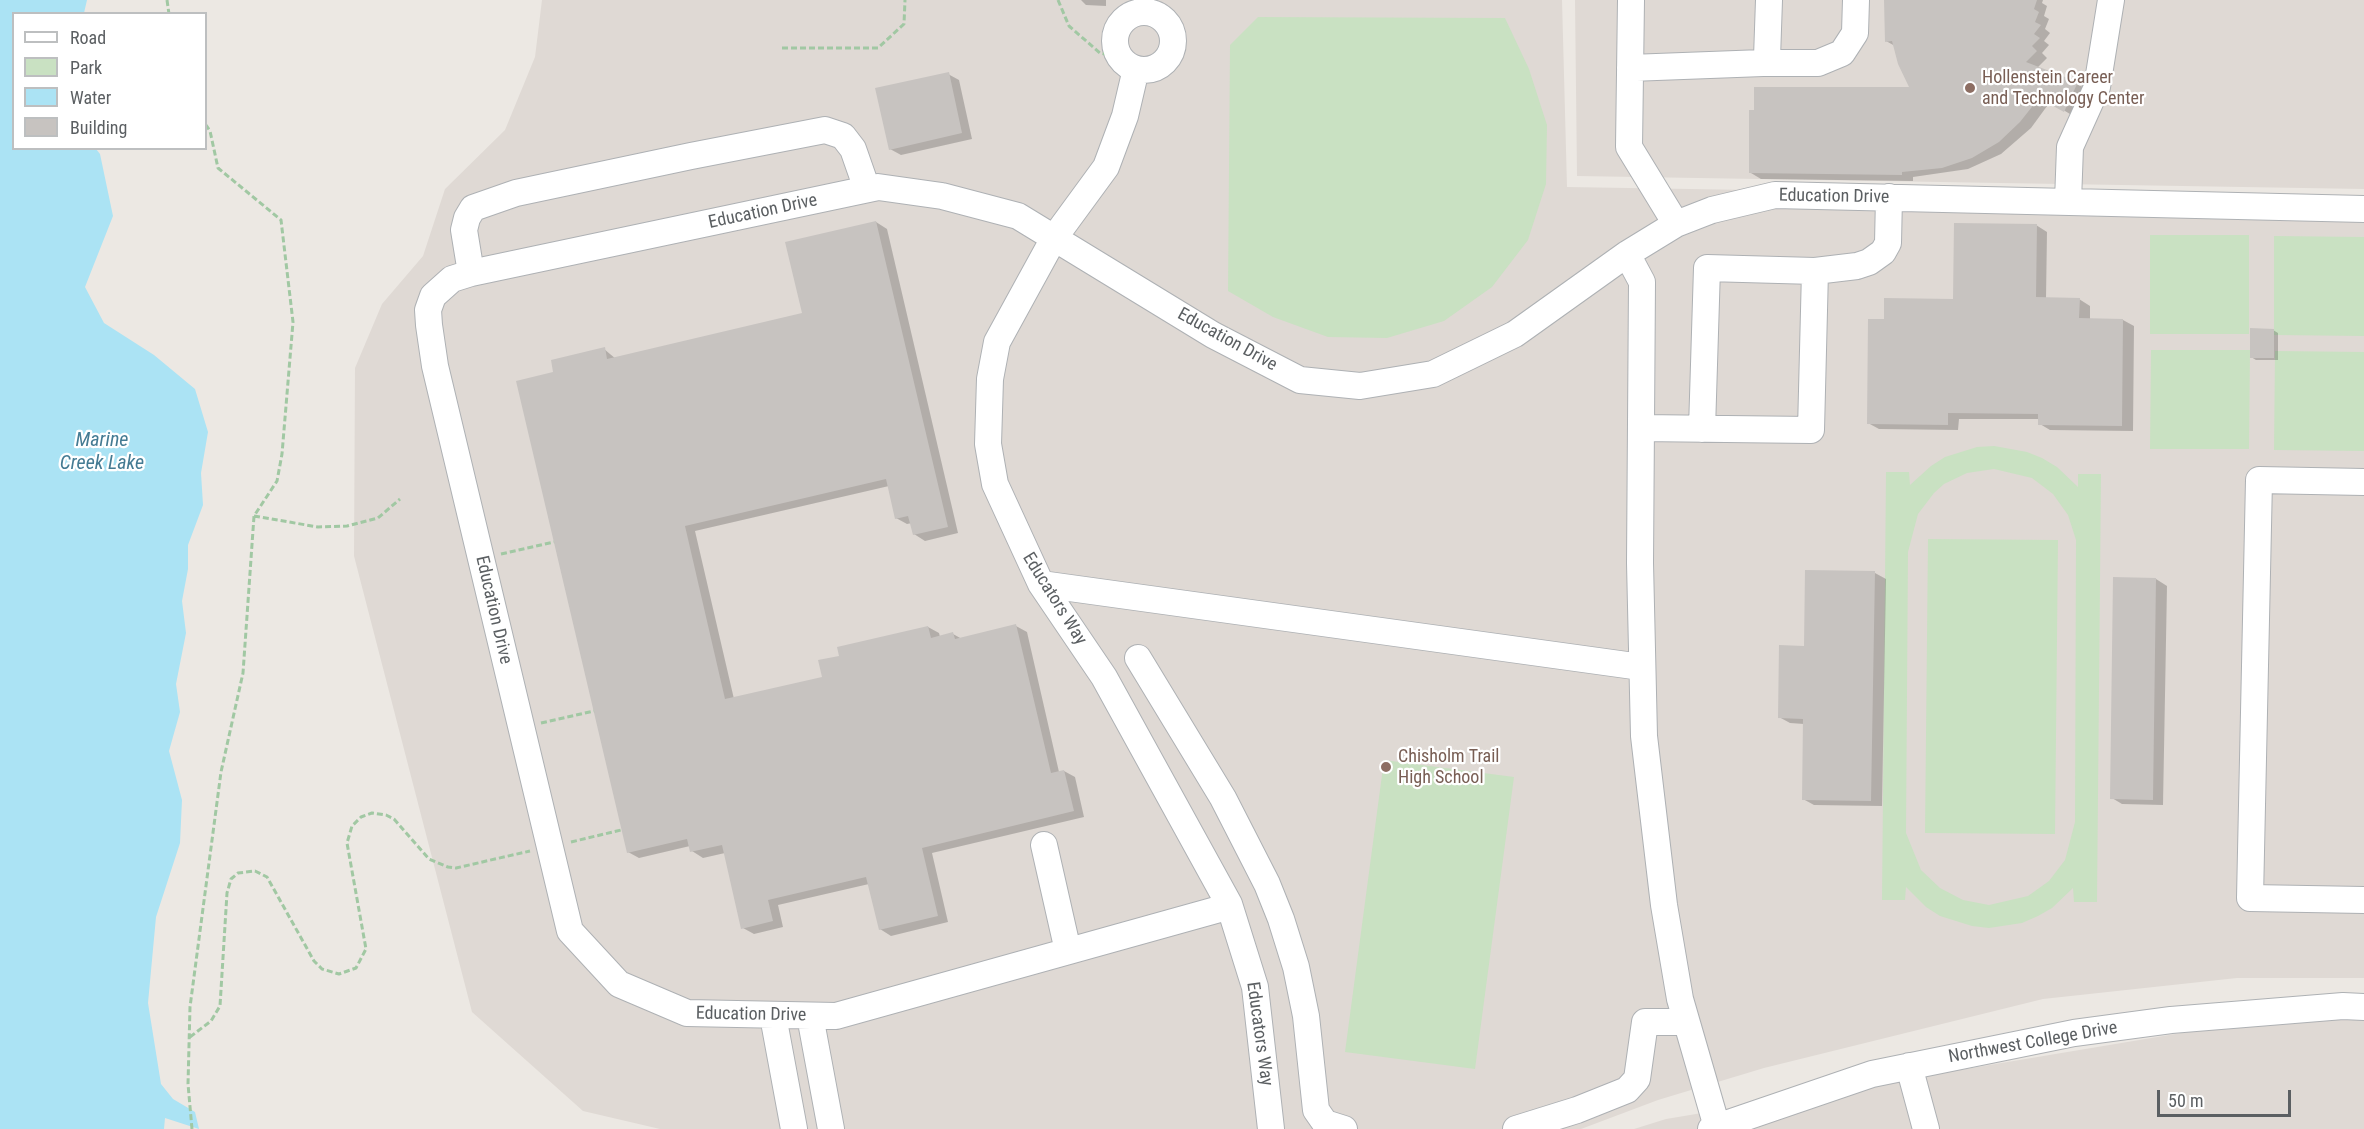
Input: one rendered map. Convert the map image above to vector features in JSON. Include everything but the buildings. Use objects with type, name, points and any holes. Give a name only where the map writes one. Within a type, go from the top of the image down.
[{"type":"street","points":[[1631,0],[1629,147],[1676,224]]},
{"type":"street","points":[[1763,63],[1767,58],[1769,0]]},
{"type":"street","points":[[1630,68],[1818,63],[1842,52],[1855,33],[1856,0]]},
{"type":"street","points":[[2068,201],[2070,147],[2097,87],[2110,0]]},
{"type":"street","name":"Educators Way","points":[[1128,64],[1125,116],[1106,167],[1054,238],[998,342],[990,379],[988,444],[995,484],[1041,584],[1104,677],[1229,904],[1255,987],[1271,1129]]},
{"type":"street","points":[[471,273],[464,230],[467,218],[473,208],[516,193],[825,130],[843,136],[853,148],[867,189]]},
{"type":"street","name":"Education Drive","points":[[1229,904],[1216,910],[836,1016],[687,1013],[619,984],[570,931],[438,376],[428,310],[433,296],[452,279],[471,273],[878,187],[942,196],[1018,216],[1213,335],[1300,380],[1360,386],[1433,374],[1515,334],[1627,254],[1676,224],[1712,210],[1774,195],[2364,209]]},
{"type":"street","points":[[1702,429],[1707,268],[1815,271],[1857,266],[1869,262],[1883,252],[1888,243],[1889,197]]},
{"type":"street","points":[[1627,254],[1642,282],[1641,667],[1644,736],[1664,905],[1686,1022],[1714,1128]]},
{"type":"street","points":[[1641,428],[1811,430],[1815,271]]},
{"type":"street","points":[[2364,482],[2259,480],[2250,898],[2364,900]]},
{"type":"street","points":[[1041,584],[1641,667]]},
{"type":"street","points":[[1138,658],[1223,798],[1266,884],[1281,919],[1296,967],[1306,1016],[1316,1110],[1324,1123],[1344,1129]]},
{"type":"street","points":[[1044,845],[1068,951]]},
{"type":"street","name":"Northwest College Drive","points":[[1714,1128],[1872,1074],[2106,1029],[2343,1006],[2364,1007]]},
{"type":"street","points":[[773,1016],[794,1129]]},
{"type":"street","points":[[810,1016],[831,1129]]},
{"type":"street","points":[[1516,1129],[1577,1110],[1627,1090],[1637,1078],[1645,1022],[1686,1022]]},
{"type":"street","points":[[1909,1066],[1926,1129]]},
{"type":"path","points":[[782,48],[878,48],[904,24],[905,0]]},
{"type":"path","points":[[1058,0],[1069,26],[1100,53],[1128,64]]},
{"type":"path","points":[[192,1129],[188,1084],[190,1007],[221,772],[243,673],[254,516],[277,481],[282,454],[293,322],[281,220],[218,168],[207,126]]},
{"type":"path","points":[[254,516],[318,527],[347,526],[378,518],[400,499]]},
{"type":"path","points":[[499,554],[554,542]]},
{"type":"path","points":[[537,724],[594,711]]},
{"type":"path","points":[[190,1037],[211,1021],[220,1006],[227,893],[231,879],[238,873],[255,871],[267,877],[314,961],[322,969],[339,974],[356,968],[366,949],[348,843],[349,831],[356,820],[372,813],[394,819],[429,860],[441,866],[456,868],[530,851]]},
{"type":"path","points":[[566,843],[621,830]]},
{"type":"shaded area","name":"Chisholm Trail High School","points":[[542,0],[1562,0],[1567,187],[2364,200],[2364,978],[2237,978],[2043,999],[1764,1068],[1658,1100],[1581,1129],[660,1129],[583,1111],[472,1012],[354,556],[355,368],[382,304],[423,256],[445,189],[505,130],[535,57]]},
{"type":"shaded area","name":"Hollenstein Career and Technology Center","points":[[1575,0],[2364,0],[2364,189],[1577,176]]},
{"type":"shaded area","points":[[2343,1006],[2364,1008],[2364,1129],[1634,1129],[1666,1119]]},
{"type":"green space","points":[[1258,17],[1505,18],[1529,69],[1547,125],[1546,184],[1528,240],[1492,287],[1444,321],[1387,338],[1328,337],[1273,317],[1228,291],[1230,45]]},
{"type":"green space","points":[[2150,235],[2249,235],[2249,334],[2150,334]]},
{"type":"green space","points":[[2274,236],[2364,237],[2364,336],[2274,335]]},
{"type":"green space","points":[[2151,350],[2250,350],[2249,449],[2150,449]]},
{"type":"green space","points":[[2275,351],[2364,352],[2364,451],[2274,450]]},
{"type":"green space","points":[[1994,446],[2027,452],[2057,467],[2078,487],[2078,474],[2101,474],[2097,902],[2074,902],[2073,888],[2052,908],[2038,916],[2022,923],[1989,928],[1972,926],[1940,916],[1926,907],[1906,887],[1905,900],[1882,900],[1886,472],[1909,472],[1910,485],[1945,457],[1977,447]],"holes":[[[1994,469],[2032,478],[2053,494],[2068,515],[2076,540],[2075,822],[2065,860],[2049,881],[2028,896],[1989,905],[1963,900],[1940,888],[1921,870],[1906,833],[1908,552],[1918,514],[1944,484],[1967,473]]]},
{"type":"green space","points":[[1928,539],[2058,540],[2055,834],[1925,833]]},
{"type":"green space","points":[[1384,760],[1514,777],[1475,1069],[1345,1052]]},
{"type":"water","name":"Marine Creek Lake","points":[[0,0],[87,0],[84,12],[12,12],[12,150],[97,150],[100,154],[113,216],[85,287],[104,323],[154,355],[195,389],[208,432],[201,473],[203,505],[188,545],[188,569],[182,601],[186,633],[176,684],[180,712],[169,751],[182,800],[180,843],[156,917],[148,1003],[161,1084],[173,1099],[195,1112],[199,1129],[165,1118],[164,1129],[0,1129]]},
{"type":"place","name":"Hollenstein Career and Technology Center","points":[[1970,88]]},
{"type":"place","name":"Chisholm Trail High School","points":[[1386,767]]}]
